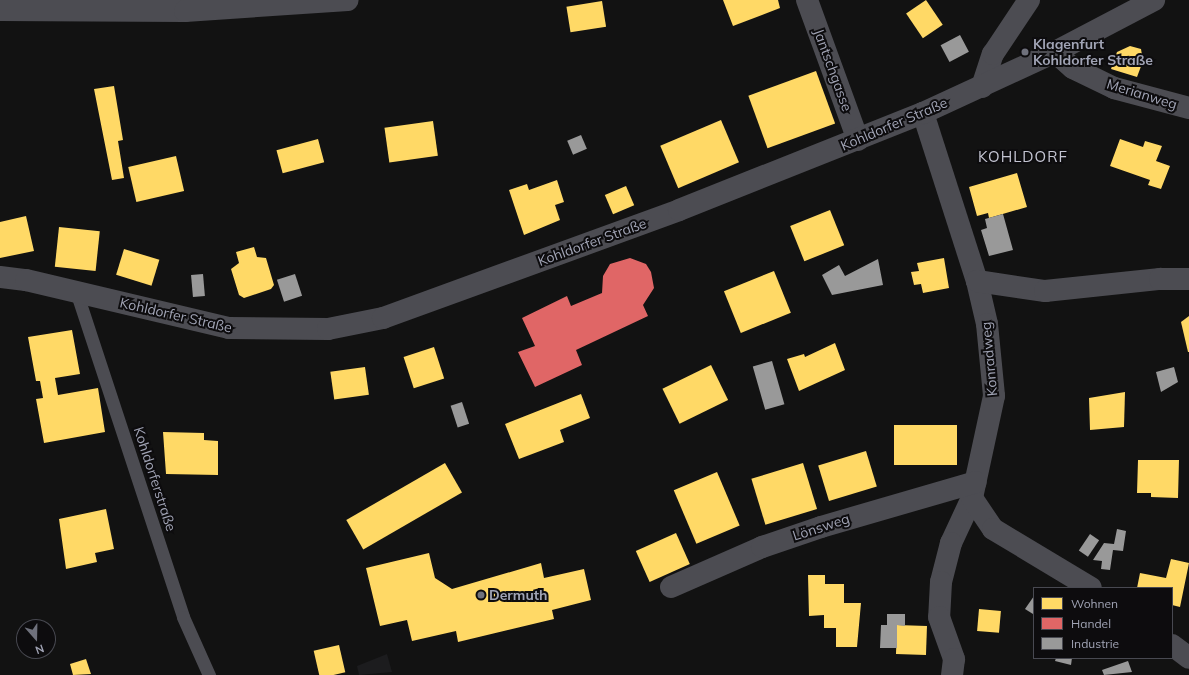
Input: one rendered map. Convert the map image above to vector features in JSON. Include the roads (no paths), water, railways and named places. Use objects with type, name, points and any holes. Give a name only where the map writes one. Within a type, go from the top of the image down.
[{"type":"street","points":[[0,10],[185,11],[348,0]]},
{"type":"street","name":"Jantschgasse","points":[[807,0],[858,140]]},
{"type":"street","points":[[982,87],[993,54],[1029,0]]},
{"type":"street","name":"Kohldorfer Straße","points":[[0,277],[76,291],[216,327],[276,331],[328,329],[383,318],[615,234],[858,140],[982,87],[1055,52],[1154,0]]},
{"type":"street","name":"Merianweg","points":[[1055,52],[1073,68],[1114,88],[1189,108]]},
{"type":"street","name":"Konradweg","points":[[923,113],[977,281],[987,324],[994,396],[974,490],[951,543],[941,582],[939,617],[954,659],[952,675]]},
{"type":"street","points":[[977,281],[1046,291],[1160,279],[1189,280]]},
{"type":"street","points":[[974,490],[994,529],[1089,587]]},
{"type":"street","name":"Lönsweg","points":[[671,587],[762,547],[821,526],[974,490]]},
{"type":"street","points":[[1173,647],[1189,658]]},
{"type":"lane","name":"Kohldorferstraße","points":[[76,291],[183,617],[209,675]]},
{"type":"place","name":"Klagenfurt Kohldorfer Straße","points":[[1025,52]]},
{"type":"place","name":"Dermuth","points":[[481,595]]},
{"type":"district","name":"KOHLDORF","points":[[1023,157]]}]
